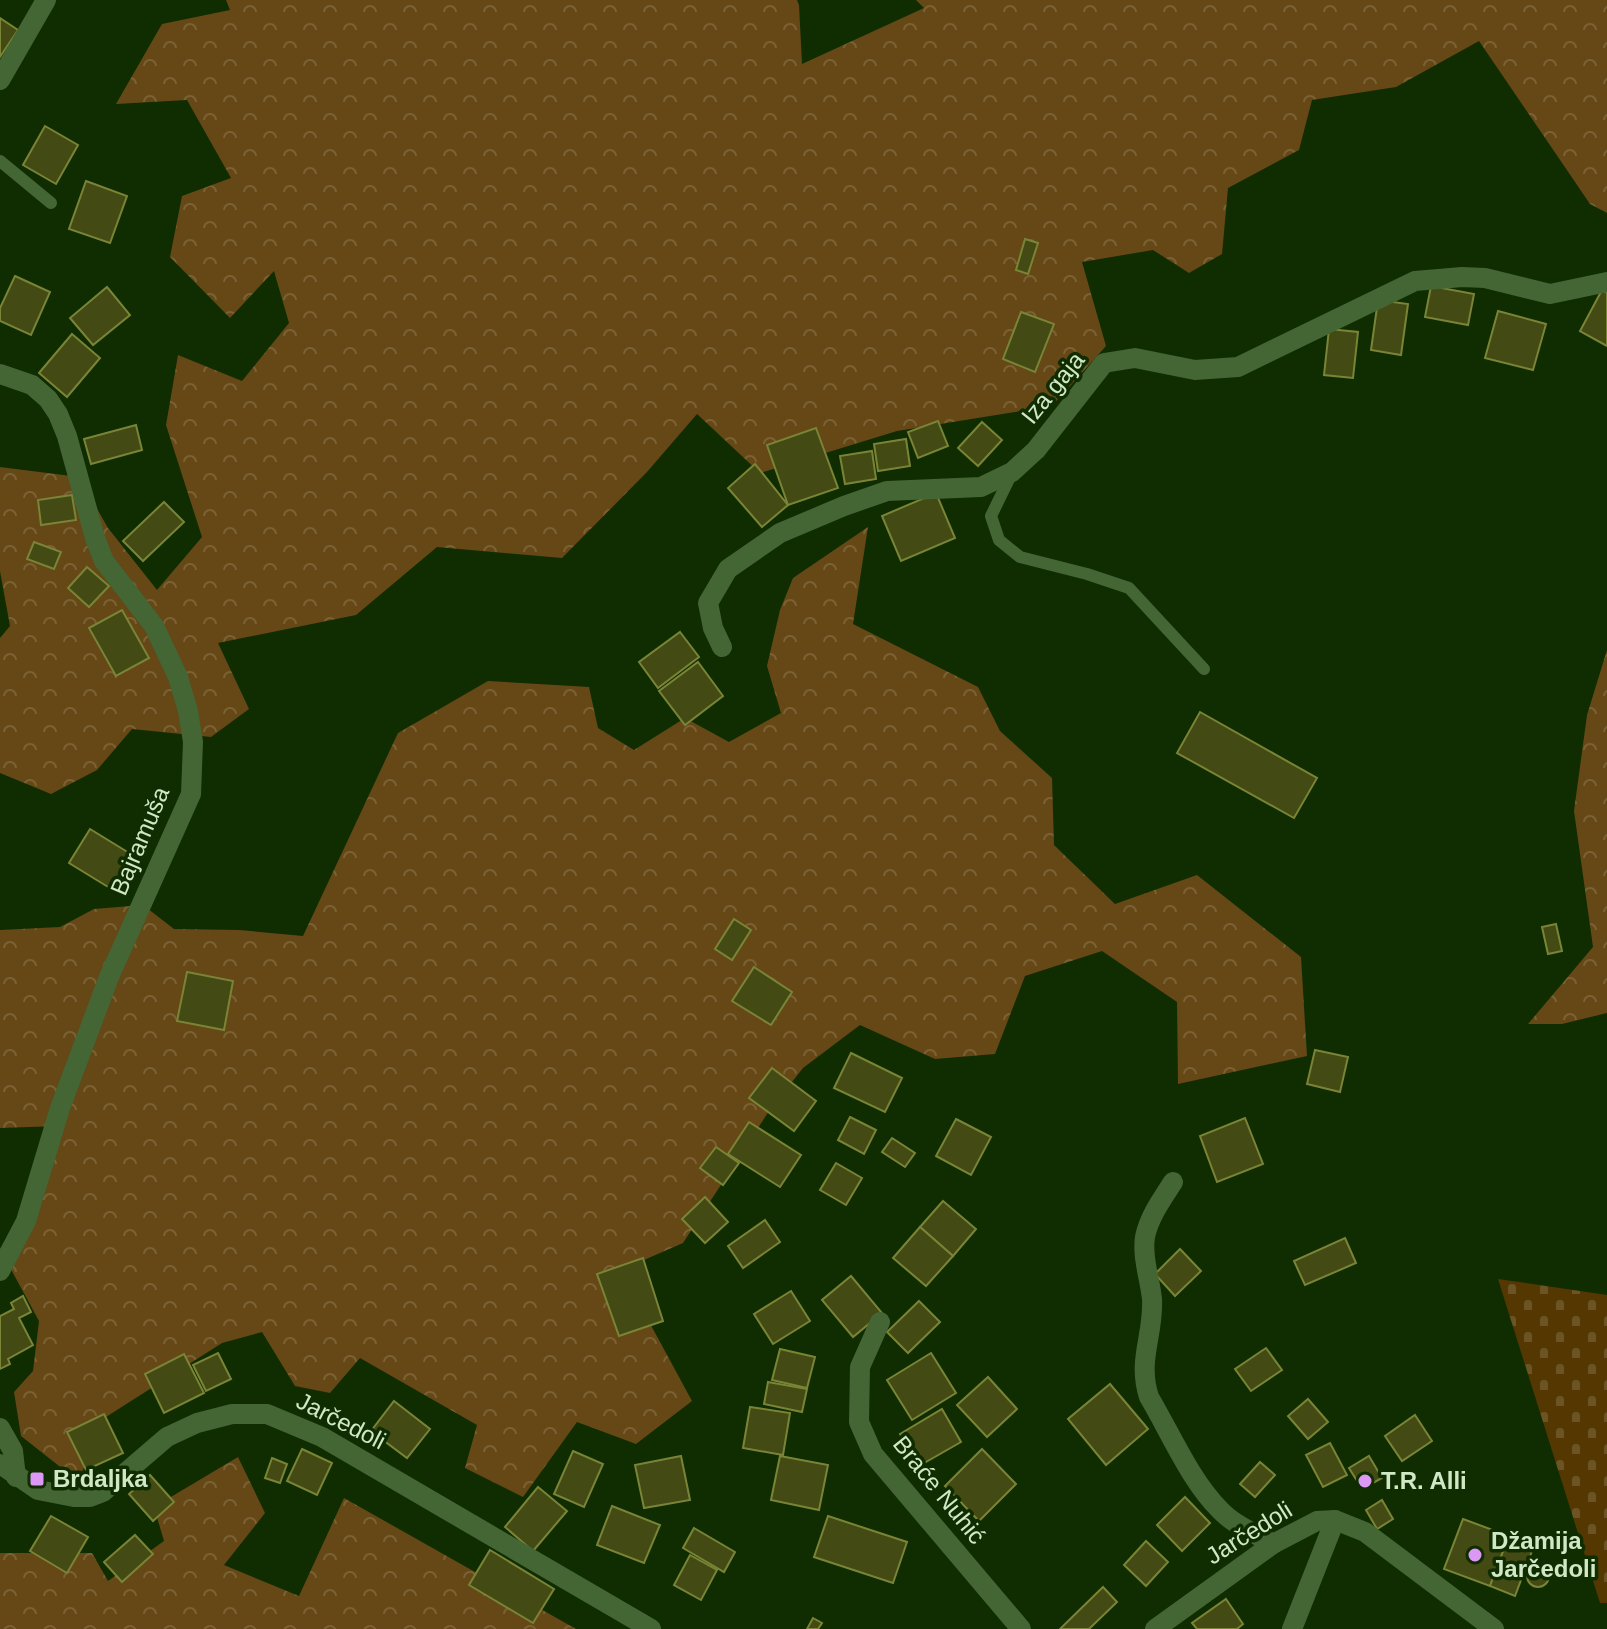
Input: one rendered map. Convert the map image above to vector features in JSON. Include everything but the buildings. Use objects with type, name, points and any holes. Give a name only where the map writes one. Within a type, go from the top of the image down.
[{"type":"street","points":[[0,80],[46,0]]},
{"type":"street","name":"Iza gaja","points":[[722,647],[713,628],[708,603],[728,569],[780,533],[887,491],[981,487],[1012,472],[1036,450],[1104,363],[1135,358],[1195,370],[1238,367],[1415,281],[1485,278],[1550,294],[1607,282]]},
{"type":"street","name":"Bajramuša","points":[[0,374],[32,385],[48,399],[58,414],[99,549],[104,561],[154,626],[178,677],[193,742],[191,794],[109,977],[60,1108],[26,1221],[0,1271]]},
{"type":"street","points":[[1173,1182],[1156,1209],[1145,1238],[1152,1306],[1144,1356],[1145,1383],[1149,1397],[1197,1479],[1220,1510],[1273,1544]]},
{"type":"street","name":"Braće Nuhić","points":[[880,1322],[860,1367],[859,1422],[873,1454],[1021,1629]]},
{"type":"street","name":"Jarčedoli","points":[[8,1471],[38,1490],[90,1497],[103,1492],[167,1437],[197,1423],[232,1414],[267,1414],[322,1437],[651,1629]]},
{"type":"street","points":[[0,1428],[13,1451],[8,1471]]},
{"type":"street","points":[[1292,1629],[1335,1520],[1365,1532],[1494,1629]]},
{"type":"street","name":"Jarčedoli","points":[[1155,1629],[1273,1544],[1317,1521],[1335,1520]]},
{"type":"lane","points":[[0,161],[51,203]]},
{"type":"lane","points":[[1012,472],[991,516],[999,540],[1020,557],[1129,588],[1204,669]]},
{"type":"green space","points":[[226,0],[797,0],[802,64],[924,8],[916,0],[1607,0],[1607,213],[1590,204],[1479,41],[1396,87],[1312,100],[1299,150],[1228,188],[1222,254],[1189,273],[1153,250],[1082,262],[1106,346],[1052,406],[897,431],[760,473],[697,414],[647,472],[562,558],[437,547],[356,615],[218,643],[249,709],[211,737],[132,729],[97,770],[51,794],[0,773],[0,638],[10,626],[0,571],[0,467],[79,477],[108,528],[157,590],[202,537],[166,425],[178,355],[242,381],[289,323],[274,271],[230,318],[170,257],[182,196],[231,178],[187,100],[116,104],[162,24],[230,10]]},
{"type":"green space","points":[[868,527],[853,624],[978,687],[1000,731],[1052,778],[1054,845],[1115,904],[1197,875],[1301,957],[1307,1056],[1178,1084],[1177,1002],[1102,951],[1025,976],[995,1054],[935,1059],[860,1025],[803,1068],[769,1111],[683,1243],[621,1270],[692,1401],[636,1444],[577,1422],[523,1497],[465,1468],[477,1425],[360,1358],[330,1393],[295,1386],[262,1332],[222,1343],[106,1417],[78,1481],[21,1436],[14,1392],[33,1371],[39,1321],[0,1249],[29,1200],[59,1126],[0,1128],[0,930],[60,927],[94,909],[143,905],[174,929],[239,930],[303,936],[398,733],[488,681],[589,687],[598,728],[634,750],[685,718],[729,742],[781,713],[767,666],[780,610],[793,578]]},
{"type":"green space","points":[[1607,650],[1607,1013],[1562,1024],[1528,1024],[1593,947],[1574,811],[1587,715]]},
{"type":"green space","points":[[1498,1279],[1607,1295],[1607,1603],[1600,1603]]},
{"type":"green space","points":[[238,1457],[265,1513],[224,1565],[299,1596],[344,1498],[576,1629],[0,1629],[0,1553],[92,1553],[108,1581],[164,1541],[154,1507]]},
{"type":"place","name":"Brdaljka","points":[[37,1479]]},
{"type":"place","name":"T.R. Alli","points":[[1365,1481]]},
{"type":"place","name":"Džamija Jarčedoli","points":[[1475,1555]]}]
